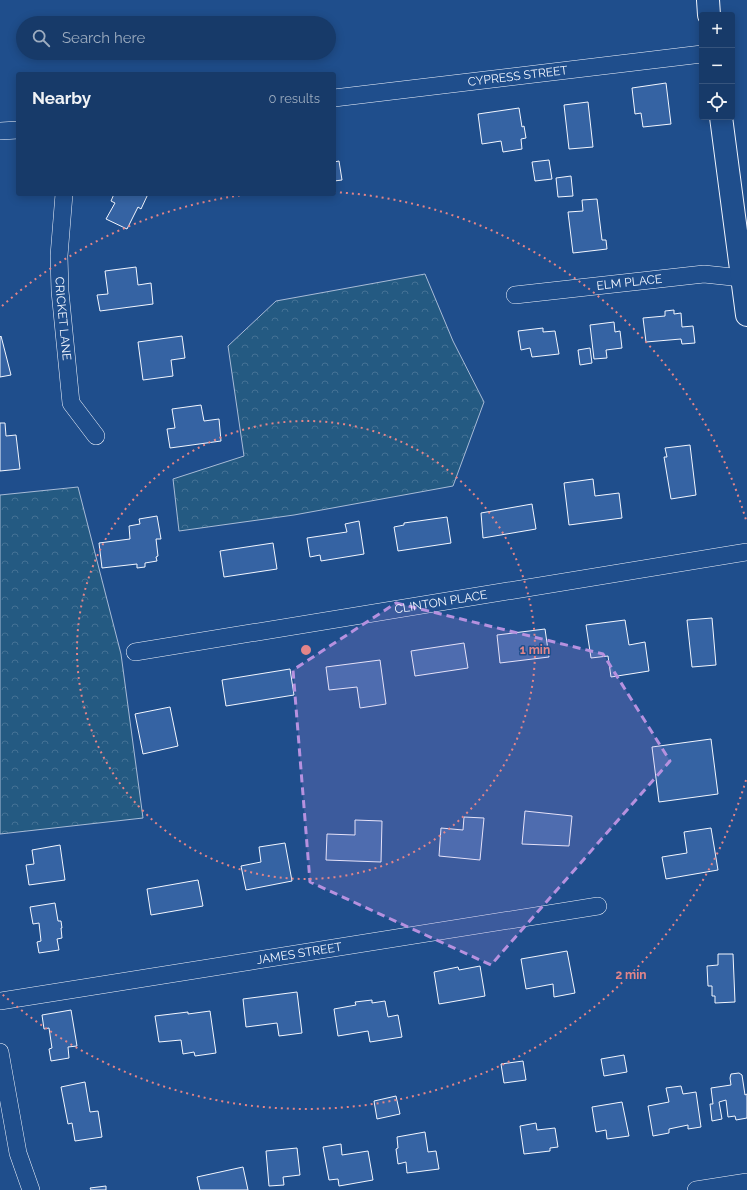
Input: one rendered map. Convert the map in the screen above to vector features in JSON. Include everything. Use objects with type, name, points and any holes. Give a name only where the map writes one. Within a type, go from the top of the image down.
[{"type":"main road","points":[[708,0],[709,12]]},
{"type":"main road","points":[[721,120],[747,315]]},
{"type":"street","name":"CYPRESS STREET","points":[[336,98],[699,54]]},
{"type":"street","points":[[0,131],[16,130]]},
{"type":"street","name":"CRICKET LANE","points":[[64,196],[61,216],[59,263],[71,404],[96,436]]},
{"type":"street","name":"ELM PLACE","points":[[515,295],[704,274],[742,278]]},
{"type":"street","name":"CLINTON PLACE","points":[[135,652],[747,552]]},
{"type":"street","name":"JAMES STREET","points":[[0,1001],[598,906]]},
{"type":"street","points":[[0,1052],[18,1153],[31,1190]]},
{"type":"street","points":[[696,1190],[747,1182]]},
{"type":"highlighted area","points":[[396,603],[603,654],[670,761],[491,965],[310,882],[293,670]]},
{"type":"green space","points":[[425,274],[453,341],[484,402],[453,486],[294,515],[179,531],[173,479],[244,456],[228,346],[276,301]]},
{"type":"green space","points":[[78,487],[121,654],[143,818],[0,834],[0,495]]},
{"type":"building","points":[[666,83],[671,124],[643,127],[641,113],[635,114],[632,88]]},
{"type":"building","points":[[588,102],[593,147],[569,149],[564,105]]},
{"type":"building","points":[[519,108],[522,127],[524,126],[526,138],[521,139],[522,149],[503,152],[501,141],[482,144],[478,114]]},
{"type":"building","points":[[549,160],[552,179],[535,181],[532,162]]},
{"type":"building","points":[[339,161],[342,180],[336,181],[336,162]]},
{"type":"building","points":[[571,176],[573,196],[558,197],[556,178]]},
{"type":"building","points":[[113,196],[147,196],[141,209],[138,207],[127,229],[106,219],[115,203],[111,201]]},
{"type":"building","points":[[597,199],[602,240],[606,240],[607,249],[573,253],[568,212],[583,211],[582,200]]},
{"type":"building","points":[[136,267],[138,285],[151,283],[153,304],[100,311],[97,295],[108,294],[105,271]]},
{"type":"building","points":[[674,310],[674,314],[681,313],[682,327],[693,326],[695,343],[682,344],[681,339],[646,342],[643,318],[665,316],[665,311]]},
{"type":"building","points":[[614,322],[615,332],[620,331],[622,348],[606,350],[607,358],[594,359],[590,325]]},
{"type":"building","points":[[543,328],[543,332],[555,331],[559,354],[532,357],[530,348],[521,350],[518,331]]},
{"type":"building","points":[[1,336],[11,375],[0,377],[0,337]]},
{"type":"building","points":[[182,336],[185,358],[171,360],[173,376],[143,380],[138,342]]},
{"type":"building","points":[[590,348],[592,363],[580,365],[578,350]]},
{"type":"building","points":[[201,405],[204,421],[219,419],[221,441],[170,448],[167,429],[175,428],[172,409]]},
{"type":"building","points":[[0,423],[5,423],[6,436],[16,435],[20,469],[0,471]]},
{"type":"building","points":[[690,445],[696,495],[671,499],[664,457],[667,457],[665,448]]},
{"type":"building","points":[[593,479],[595,496],[619,493],[622,518],[569,525],[564,483]]},
{"type":"building","points":[[532,504],[536,529],[483,538],[481,513]]},
{"type":"building","points":[[157,516],[161,539],[156,539],[158,556],[156,557],[157,561],[145,563],[145,567],[137,568],[137,564],[102,568],[99,543],[130,539],[129,526],[140,524],[139,519]]},
{"type":"building","points":[[447,517],[451,543],[398,551],[394,527],[404,525],[404,523]]},
{"type":"building","points":[[359,521],[364,554],[321,561],[320,555],[310,557],[307,538],[347,532],[345,524]]},
{"type":"building","points":[[273,543],[277,569],[224,577],[220,551]]},
{"type":"building","points":[[712,618],[716,665],[692,667],[687,620]]},
{"type":"building","points":[[625,620],[629,645],[645,642],[649,671],[611,677],[608,656],[591,658],[586,625]]},
{"type":"building","points":[[545,629],[549,657],[500,663],[497,635]]},
{"type":"building","points":[[464,643],[468,668],[415,676],[411,651]]},
{"type":"building","points":[[380,660],[386,704],[360,708],[357,687],[329,690],[326,667]]},
{"type":"building","points":[[290,669],[294,695],[226,706],[222,680]]},
{"type":"building","points":[[170,707],[178,746],[143,754],[135,714]]},
{"type":"building","points":[[711,739],[718,794],[659,802],[652,747]]},
{"type":"building","points":[[525,811],[572,816],[569,846],[522,844]]},
{"type":"building","points":[[464,817],[484,818],[480,860],[439,856],[441,828],[463,830]]},
{"type":"building","points":[[355,820],[382,821],[381,862],[326,860],[327,834],[355,835]]},
{"type":"building","points":[[711,828],[718,870],[666,879],[662,857],[687,853],[684,832]]},
{"type":"building","points":[[285,843],[292,881],[246,890],[241,866],[261,862],[259,847]]},
{"type":"building","points":[[60,845],[65,880],[29,885],[26,865],[34,864],[32,850]]},
{"type":"building","points":[[198,880],[203,906],[151,915],[147,889]]},
{"type":"building","points":[[55,903],[58,921],[61,921],[62,928],[62,938],[57,939],[59,950],[39,953],[37,942],[41,941],[39,923],[33,924],[30,907]]},
{"type":"building","points":[[567,951],[575,993],[554,997],[553,984],[526,989],[521,959]]},
{"type":"building","points":[[718,954],[733,954],[735,1002],[715,1003],[715,996],[712,996],[712,986],[708,986],[707,966],[718,965]]},
{"type":"building","points":[[480,966],[485,996],[439,1004],[434,972],[458,967],[459,970]]},
{"type":"building","points":[[297,992],[302,1033],[279,1036],[277,1023],[246,1027],[243,999]]},
{"type":"building","points":[[372,1000],[372,1003],[385,1001],[388,1017],[398,1015],[402,1037],[370,1042],[368,1031],[338,1036],[334,1009],[356,1005],[355,1002]]},
{"type":"building","points":[[71,1010],[77,1046],[68,1047],[69,1058],[51,1061],[49,1049],[52,1048],[49,1028],[44,1029],[42,1015]]},
{"type":"building","points":[[210,1011],[216,1053],[195,1056],[194,1052],[183,1054],[181,1040],[159,1042],[155,1016]]},
{"type":"building","points":[[624,1055],[627,1072],[604,1076],[601,1059]]},
{"type":"building","points":[[523,1061],[526,1080],[504,1083],[501,1064]]},
{"type":"building","points":[[739,1073],[742,1075],[745,1095],[747,1094],[747,1118],[736,1120],[735,1116],[728,1117],[726,1100],[719,1102],[722,1119],[712,1121],[710,1104],[713,1104],[711,1088],[731,1085],[731,1074]]},
{"type":"building","points":[[85,1082],[90,1112],[98,1111],[102,1137],[75,1141],[72,1123],[68,1124],[61,1087]]},
{"type":"building","points":[[681,1086],[683,1094],[696,1092],[701,1127],[688,1129],[688,1125],[669,1129],[669,1133],[653,1136],[648,1106],[669,1102],[666,1088]]},
{"type":"building","points":[[396,1096],[400,1114],[377,1119],[374,1101]]},
{"type":"building","points":[[622,1102],[629,1136],[607,1139],[606,1130],[596,1132],[592,1107]]},
{"type":"building","points":[[536,1123],[537,1130],[555,1128],[558,1147],[550,1148],[550,1151],[524,1154],[520,1126]]},
{"type":"building","points":[[425,1132],[428,1152],[436,1151],[439,1169],[407,1173],[406,1162],[398,1164],[396,1149],[398,1148],[397,1137]]},
{"type":"building","points":[[341,1144],[342,1155],[368,1151],[373,1180],[339,1186],[338,1179],[329,1180],[323,1147]]},
{"type":"building","points":[[297,1148],[300,1175],[283,1177],[284,1185],[269,1186],[266,1151]]},
{"type":"building","points":[[243,1167],[248,1190],[200,1190],[197,1177]]},
{"type":"building","points":[[106,1186],[106,1190],[91,1190],[90,1188]]}]
